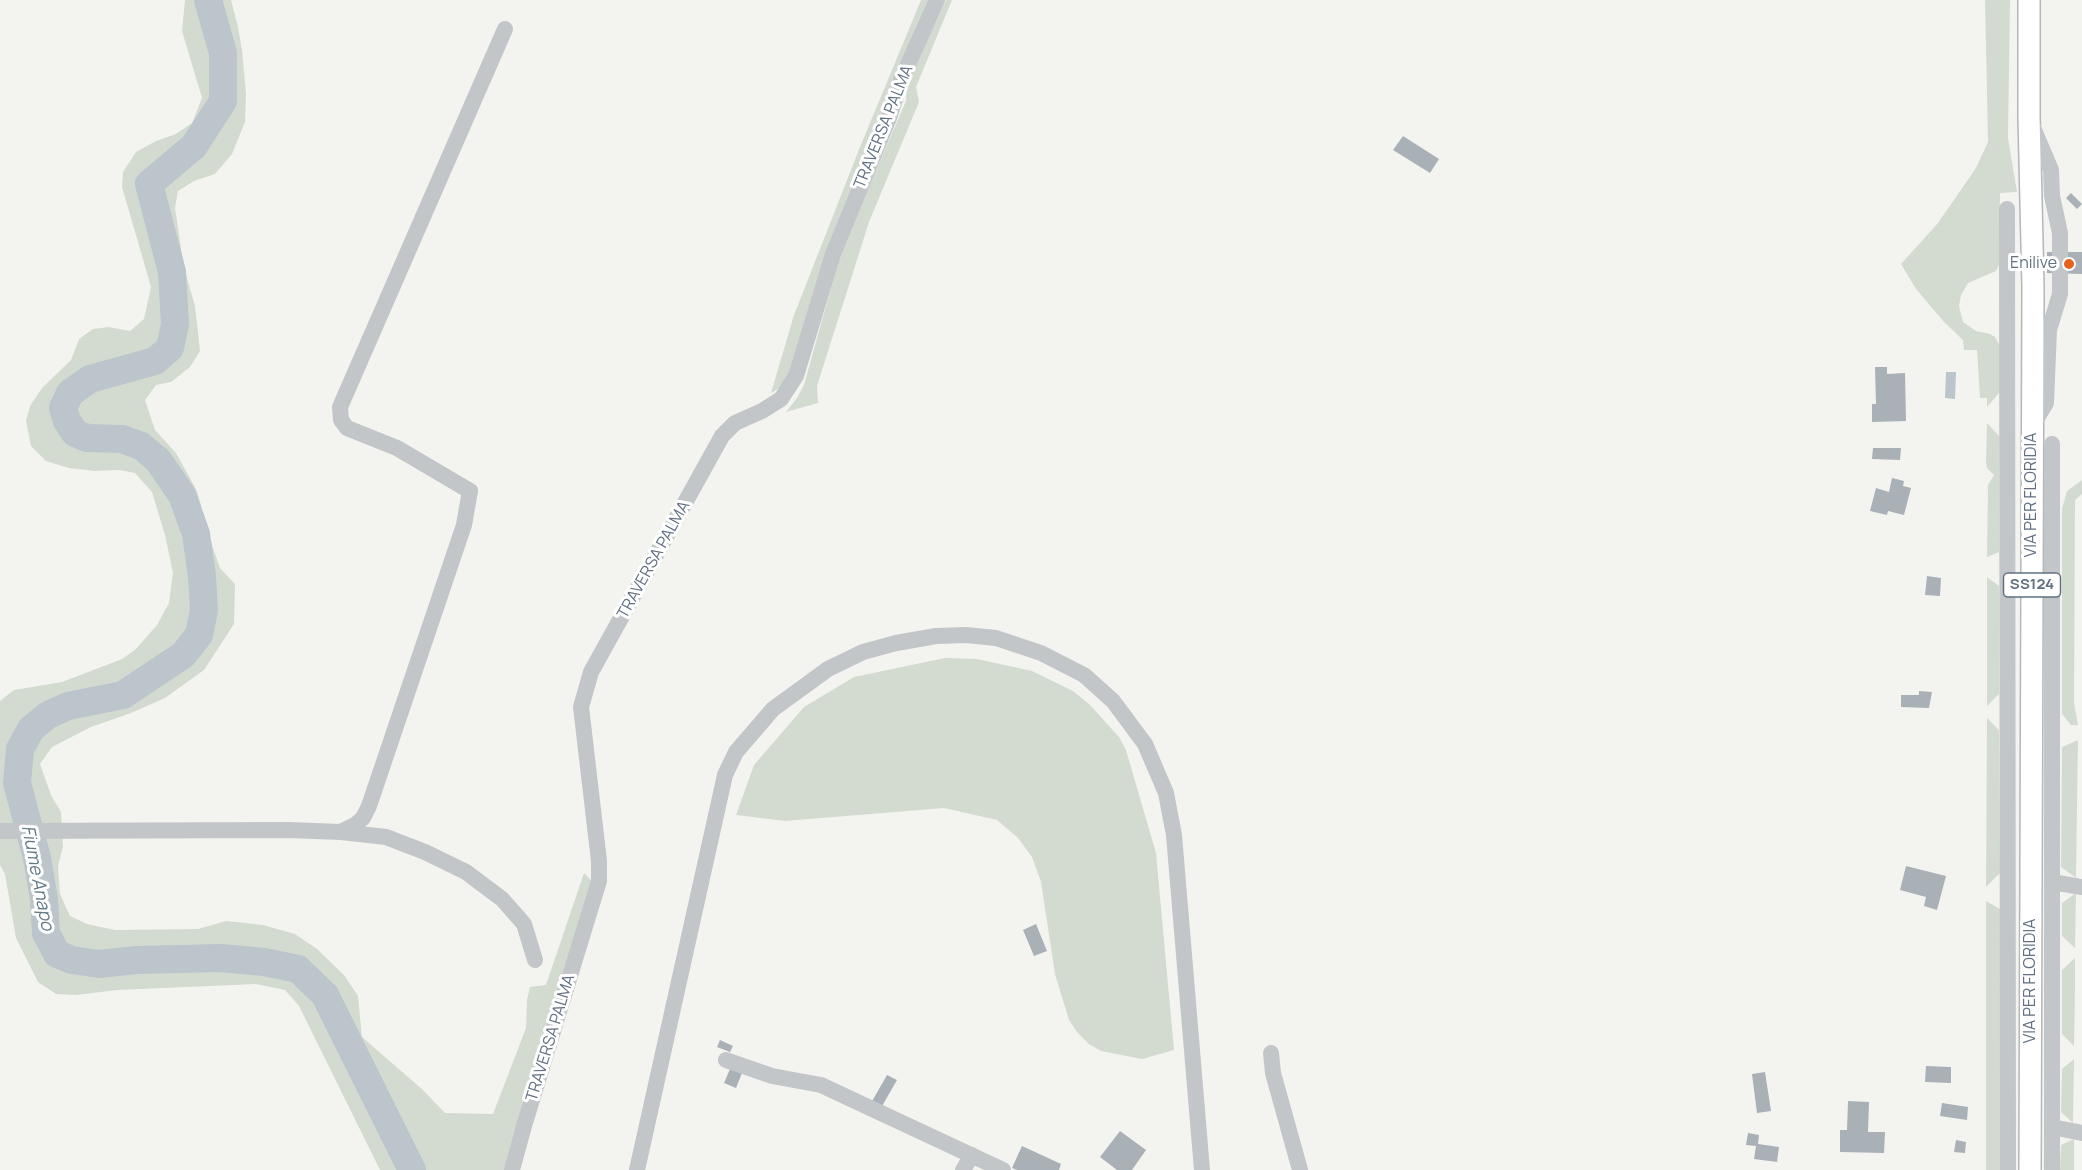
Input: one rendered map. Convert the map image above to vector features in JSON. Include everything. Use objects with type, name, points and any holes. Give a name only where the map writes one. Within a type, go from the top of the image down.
[{"type":"main road","name":"VIA PER FLORIDIA","points":[[2029,0],[2032,286],[2030,1170]]},
{"type":"street","name":"TRAVERSA PALMA","points":[[512,1170],[598,881],[599,861],[581,707],[591,672],[722,436],[735,423],[762,411],[781,399],[796,376],[833,254],[890,118],[902,80],[938,0]]},
{"type":"street","points":[[341,832],[363,818],[369,806],[464,525],[470,492],[397,448],[347,428],[341,420],[340,407],[505,28]]},
{"type":"street","points":[[2029,117],[2051,170],[2052,196],[2060,233],[2060,294],[2049,330],[2046,404],[2032,427]]},
{"type":"street","points":[[2007,209],[2008,1170]]},
{"type":"street","points":[[2052,444],[2052,1170]]},
{"type":"street","points":[[637,1170],[725,775],[736,752],[772,709],[828,669],[863,652],[896,643],[936,636],[966,635],[1008,641],[1041,653],[1084,675],[1113,701],[1144,744],[1158,774],[1166,793],[1174,835],[1202,1170]]},
{"type":"street","points":[[0,831],[341,832],[386,837],[425,852],[466,872],[502,899],[524,924],[535,960]]},
{"type":"street","points":[[2052,882],[2082,887]]},
{"type":"street","points":[[1271,1053],[1274,1073],[1300,1170]]},
{"type":"street","points":[[726,1060],[772,1076],[821,1085],[1003,1170]]},
{"type":"street","points":[[2052,1127],[2082,1133]]},
{"type":"street","points":[[963,1170],[972,1155]]},
{"type":"shaded area","points":[[185,0],[231,0],[242,50],[246,94],[245,122],[232,154],[215,174],[194,181],[178,191],[175,208],[184,268],[195,306],[200,351],[190,367],[171,382],[156,385],[145,400],[155,430],[176,453],[197,491],[220,568],[235,584],[234,624],[204,670],[165,698],[91,727],[52,747],[40,764],[51,795],[61,812],[63,847],[58,866],[60,894],[70,916],[87,924],[115,930],[198,929],[226,921],[263,925],[295,934],[317,949],[344,975],[358,996],[362,1037],[423,1090],[445,1113],[493,1114],[526,1028],[530,987],[546,985],[584,873],[591,880],[506,1170],[380,1170],[299,1006],[285,990],[256,984],[117,990],[76,995],[56,994],[38,982],[16,938],[5,874],[0,865],[0,701],[14,690],[62,682],[122,659],[136,649],[157,625],[169,603],[173,573],[152,492],[135,473],[69,468],[46,461],[31,446],[26,421],[30,406],[42,388],[71,360],[79,339],[93,329],[109,327],[130,331],[144,319],[151,287],[122,187],[123,172],[136,152],[156,141],[176,134],[192,123],[202,98],[182,31]]},
{"type":"shaded area","points":[[921,0],[932,0],[791,370],[781,387],[771,393],[794,315]]},
{"type":"shaded area","points":[[946,0],[952,0],[916,87],[919,102],[869,222],[817,386],[818,403],[786,412],[804,385],[841,252],[906,101],[907,84]]},
{"type":"shaded area","points":[[1985,0],[2010,0],[2008,138],[2017,192],[2000,193],[1999,265],[1996,271],[1968,283],[1961,295],[1959,306],[1963,322],[1976,331],[1995,337],[2000,346],[2000,392],[1987,407],[1987,398],[1980,398],[1977,350],[1964,350],[1963,340],[1916,289],[1901,264],[1938,223],[1976,168],[1988,142]]},
{"type":"shaded area","points":[[1946,372],[1956,372],[1955,399],[1945,398]]},
{"type":"shaded area","points":[[1987,423],[1999,436],[1999,552],[1987,557],[1988,485],[1994,475],[1987,468],[1986,462]]},
{"type":"shaded area","points":[[2082,480],[2082,494],[2075,500],[2074,703],[2078,725],[2071,725],[2062,714],[2062,509],[2067,491]]},
{"type":"shaded area","points":[[1987,577],[1999,586],[1999,694],[1987,706]]},
{"type":"shaded area","points":[[945,658],[977,659],[1032,671],[1073,691],[1089,704],[1119,737],[1126,750],[1156,853],[1174,1050],[1142,1059],[1101,1051],[1089,1044],[1077,1032],[1069,1020],[1055,974],[1041,882],[1032,857],[1018,838],[997,820],[944,808],[785,821],[736,815],[754,765],[804,707],[854,677]]},
{"type":"shaded area","points":[[1987,718],[1999,730],[2000,873],[1986,887]]},
{"type":"shaded area","points":[[2078,740],[2076,878],[2061,867],[2062,747]]},
{"type":"shaded area","points":[[2076,893],[2075,948],[2062,936],[2062,903]]},
{"type":"shaded area","points":[[1986,901],[2000,909],[2000,1170],[1986,1170]]},
{"type":"shaded area","points":[[2075,958],[2074,1046],[2062,1034],[2062,970]]},
{"type":"shaded area","points":[[2074,1059],[2073,1123],[2061,1112],[2062,1069]]},
{"type":"shaded area","points":[[2074,1139],[2074,1170],[2060,1170],[2061,1145]]},
{"type":"building","points":[[1403,136],[1439,159],[1430,173],[1393,150]]},
{"type":"building","points":[[2071,193],[2082,204],[2077,209],[2066,198]]},
{"type":"building","points":[[2047,252],[2082,252],[2082,274],[2047,273]]},
{"type":"building","points":[[1875,367],[1887,367],[1887,374],[1905,373],[1906,421],[1872,422],[1872,404],[1876,404]]},
{"type":"building","points":[[1873,448],[1901,448],[1900,460],[1872,459]]},
{"type":"building","points":[[1892,478],[1904,481],[1903,486],[1911,488],[1904,515],[1888,511],[1887,515],[1870,511],[1876,488],[1889,492]]},
{"type":"building","points":[[1927,576],[1941,578],[1940,596],[1925,595]]},
{"type":"building","points":[[1919,691],[1932,692],[1929,708],[1901,707],[1901,695],[1919,695]]},
{"type":"building","points":[[1906,866],[1946,876],[1937,910],[1924,906],[1926,897],[1900,890]]},
{"type":"building","points":[[1036,924],[1047,951],[1034,956],[1023,930]]},
{"type":"building","points":[[720,1040],[733,1046],[730,1052],[717,1047]]},
{"type":"building","points":[[1926,1066],[1951,1067],[1951,1083],[1925,1082]]},
{"type":"building","points":[[730,1069],[742,1073],[736,1088],[724,1083]]},
{"type":"building","points":[[1765,1072],[1771,1111],[1757,1113],[1752,1074]]},
{"type":"building","points":[[887,1075],[897,1080],[881,1108],[871,1103]]},
{"type":"building","points":[[1848,1101],[1869,1102],[1868,1132],[1885,1132],[1884,1153],[1840,1152],[1840,1130],[1847,1130]]},
{"type":"building","points":[[1942,1103],[1968,1107],[1967,1120],[1940,1116]]},
{"type":"building","points":[[1120,1131],[1146,1150],[1132,1170],[1117,1170],[1100,1157]]},
{"type":"building","points":[[1748,1133],[1759,1135],[1758,1144],[1779,1147],[1777,1162],[1754,1159],[1756,1146],[1746,1145]]},
{"type":"building","points":[[1956,1140],[1966,1142],[1965,1153],[1954,1152]]},
{"type":"building","points":[[1022,1146],[1061,1164],[1059,1170],[1012,1168]]},
{"type":"waterway","name":"Fiume Anapo","points":[[208,0],[223,53],[223,101],[194,146],[149,184],[172,272],[175,324],[170,348],[155,361],[90,379],[70,393],[63,408],[67,421],[75,433],[87,438],[122,439],[141,446],[158,460],[182,495],[196,534],[202,576],[204,610],[199,635],[183,655],[123,695],[68,706],[48,715],[31,729],[20,749],[17,783],[37,858],[44,899],[46,933],[57,954],[72,960],[99,964],[136,960],[221,958],[264,962],[298,969],[325,995],[412,1170]]},
{"type":"place","name":"Enilive","points":[[2069,264]]}]
